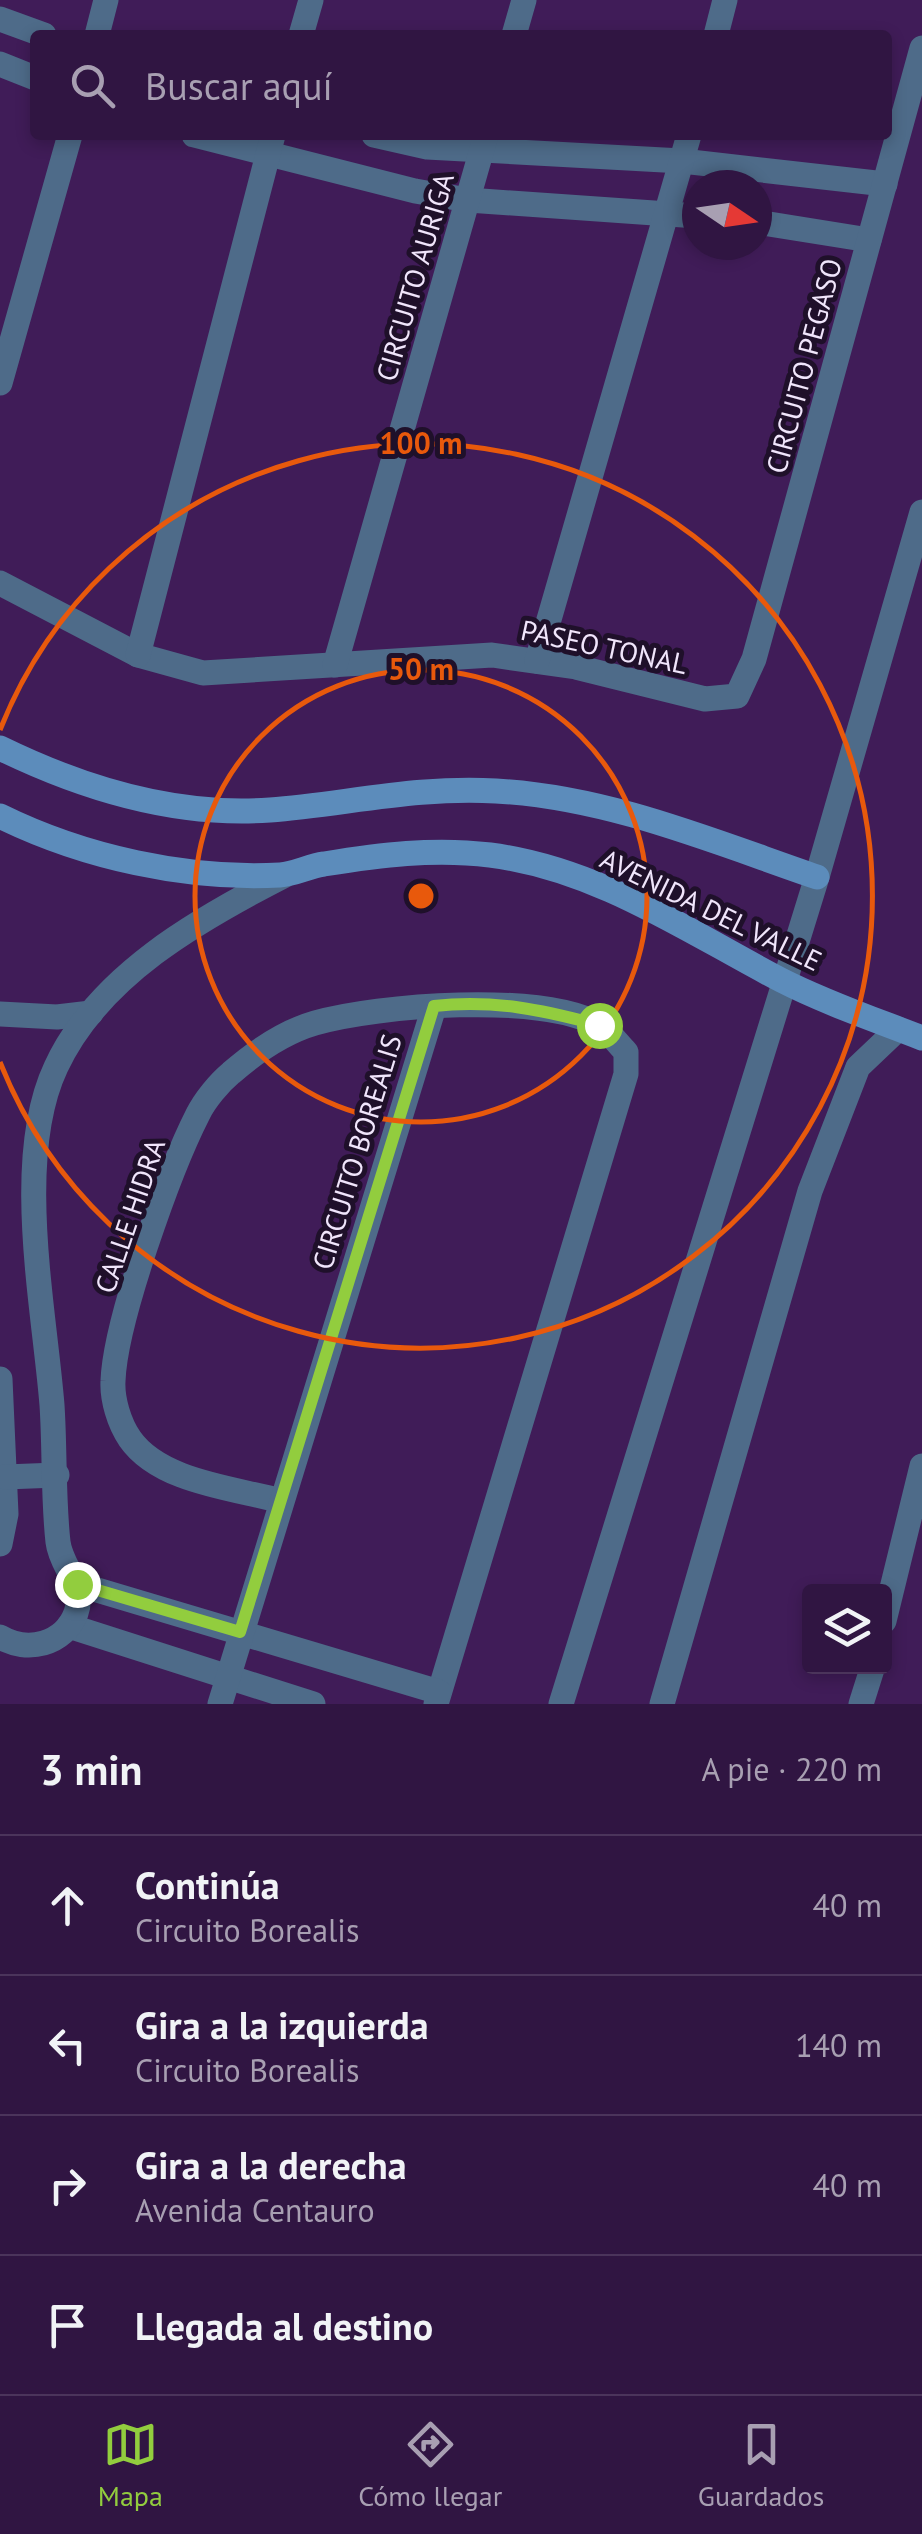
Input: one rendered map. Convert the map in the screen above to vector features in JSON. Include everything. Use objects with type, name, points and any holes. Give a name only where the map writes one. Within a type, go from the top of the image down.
[{"type":"street","points":[[98,30],[106,0]]},
{"type":"street","points":[[303,30],[311,0]]},
{"type":"street","points":[[515,30],[524,0]]},
{"type":"street","points":[[717,30],[725,0]]},
{"type":"street","points":[[0,19],[30,30]]},
{"type":"street","name":"CIRCUITO PEGASO","points":[[736,696],[754,659],[922,48]]},
{"type":"street","points":[[0,64],[30,76]]},
{"type":"street","points":[[0,382],[69,140]]},
{"type":"street","points":[[228,140],[269,146],[468,200],[682,215]]},
{"type":"street","points":[[396,140],[427,147],[484,143],[884,184]]},
{"type":"street","points":[[537,661],[688,140]]},
{"type":"street","name":"CIRCUITO AURIGA","points":[[335,665],[484,143]]},
{"type":"street","points":[[138,655],[269,146]]},
{"type":"street","points":[[772,224],[869,240]]},
{"type":"street","points":[[561,1704],[817,877],[922,512]]},
{"type":"street","name":"PASEO TONAL","points":[[0,583],[138,655],[203,673],[492,655],[537,661],[705,699],[736,696]]},
{"type":"street","name":"AVENIDA DEL VALLE","points":[[0,748],[48,771],[118,795],[216,810],[495,790],[616,808],[817,877]]},
{"type":"street","name":"AVENIDA DEL VALLE","points":[[0,816],[85,848],[152,865],[285,875],[314,866],[410,850],[493,856],[602,884],[704,935],[783,982],[910,1034]]},
{"type":"street","points":[[0,1637],[36,1646],[57,1638],[76,1613],[77,1584],[58,1546],[57,1475],[33,1180],[44,1097],[56,1066],[91,1013],[143,964],[208,914],[285,875]]},
{"type":"street","points":[[77,1584],[240,1632],[438,1698],[626,1074],[626,1052],[599,1025],[533,1008],[470,1002],[434,1006]]},
{"type":"street","name":"CALLE HIDRA","points":[[281,1501],[154,1462],[130,1440],[118,1415],[113,1382],[122,1331],[157,1219],[199,1111],[229,1074],[278,1038],[316,1022],[434,1006]]},
{"type":"street","name":"CIRCUITO BOREALIS","points":[[220,1704],[434,1006]]},
{"type":"street","points":[[0,1014],[58,1017],[91,1013]]},
{"type":"street","points":[[662,1704],[810,1191],[858,1067],[910,1034]]},
{"type":"street","points":[[0,1380],[6,1503],[2,1540]]},
{"type":"street","points":[[892,1589],[922,1466]]},
{"type":"street","points":[[5,1476],[57,1475]]},
{"type":"street","points":[[69,1626],[313,1704]]},
{"type":"street","points":[[861,1704],[870,1674]]},
{"type":"route","points":[[77,1584],[240,1632],[434,1006],[470,1002],[533,1008],[599,1025]]}]
